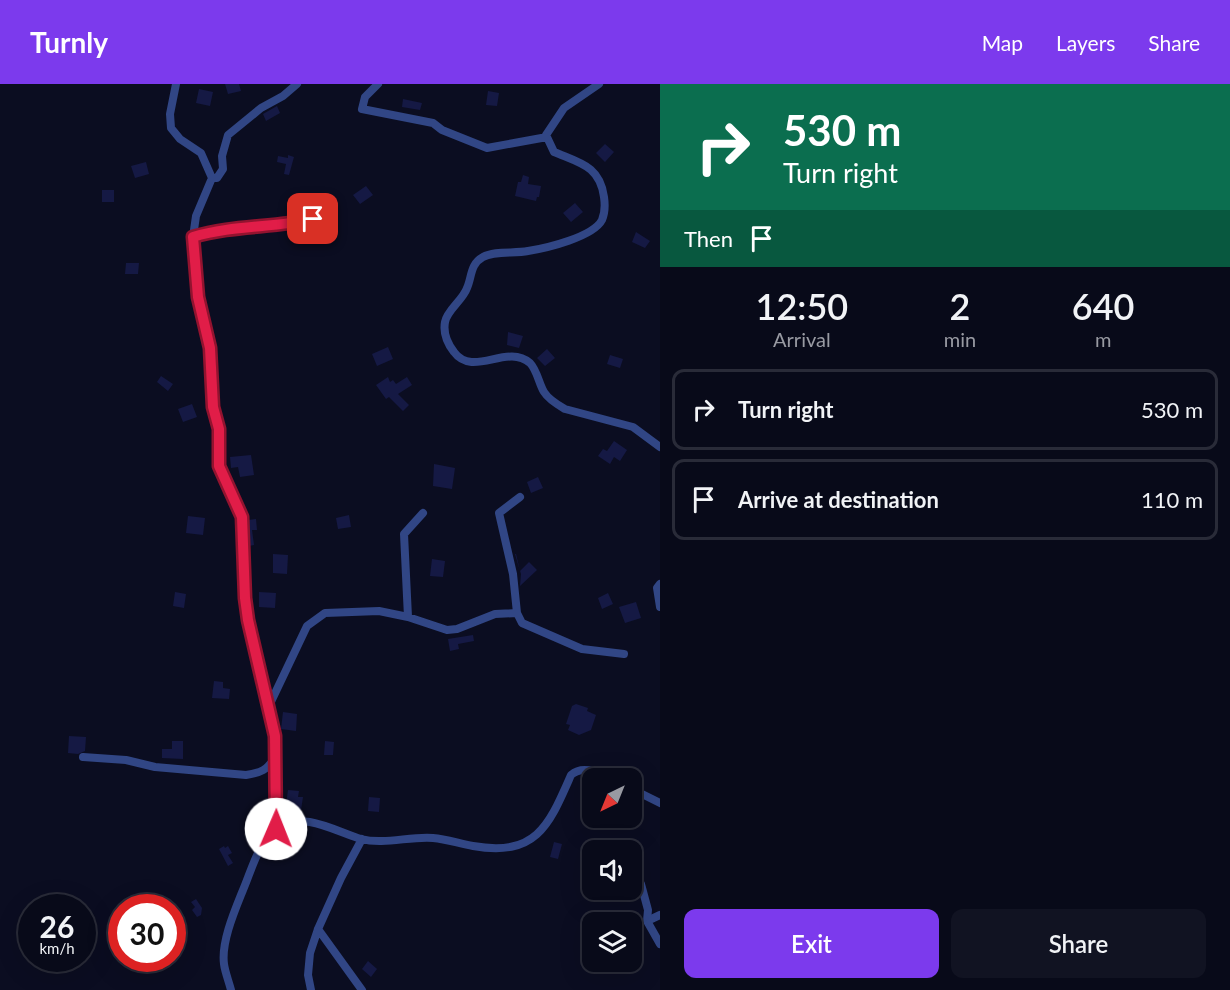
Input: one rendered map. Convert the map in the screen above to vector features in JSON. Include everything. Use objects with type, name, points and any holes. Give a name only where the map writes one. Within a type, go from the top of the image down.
[{"type":"street","points":[[176,84],[170,114],[171,128],[180,140],[201,153],[212,178],[196,216],[193,237],[198,297],[210,348],[213,407],[219,429],[219,466],[242,517],[245,598],[275,736],[276,829]]},
{"type":"street","points":[[212,178],[217,177],[223,169],[222,156],[228,135],[261,108],[283,96],[297,84]]},
{"type":"street","points":[[378,84],[365,97],[362,109],[433,123],[442,130],[487,148],[547,137],[564,108],[599,84]]},
{"type":"street","points":[[547,137],[554,152],[590,167],[598,176],[605,204],[603,219],[594,229],[561,243],[528,251],[484,256],[477,261],[471,272],[467,290],[445,319],[446,338],[454,353],[463,361],[475,363],[508,357],[521,358],[531,364],[545,393],[556,404],[565,409],[633,427],[660,447]]},
{"type":"street","points":[[193,237],[236,228],[296,223],[313,219]]},
{"type":"street","points":[[520,497],[499,513],[514,580],[517,613],[522,623],[582,649],[624,654]]},
{"type":"street","points":[[408,617],[404,534],[423,513]]},
{"type":"street","points":[[660,584],[657,588],[660,607]]},
{"type":"street","points":[[268,708],[307,626],[325,613],[379,610],[447,630],[457,629],[495,614],[517,613]]},
{"type":"street","points":[[83,757],[126,760],[155,767],[246,776],[260,773],[267,768],[276,755]]},
{"type":"street","points":[[231,990],[224,964],[224,952],[233,915],[259,850],[281,825],[306,822],[362,839],[431,838],[487,848],[503,848],[538,835],[547,826],[571,775],[575,771],[582,770]]},
{"type":"street","points":[[642,794],[660,803]]},
{"type":"street","points":[[311,990],[308,975],[310,953],[318,929],[362,839]]},
{"type":"street","points":[[642,888],[648,910],[647,921],[660,944]]},
{"type":"street","points":[[647,921],[660,915]]},
{"type":"street","points":[[318,929],[362,990]]},
{"type":"building","points":[[225,84],[239,84],[241,91],[228,94]]},
{"type":"building","points":[[199,89],[213,92],[210,106],[196,103]]},
{"type":"building","points":[[488,91],[499,93],[497,106],[486,105]]},
{"type":"building","points":[[403,99],[422,103],[420,110],[402,107]]},
{"type":"building","points":[[277,106],[280,113],[266,121],[263,114]]},
{"type":"building","points":[[605,144],[614,152],[605,162],[596,153]]},
{"type":"building","points":[[288,155],[294,157],[289,175],[284,174],[286,164],[277,162],[278,156],[288,158]]},
{"type":"building","points":[[146,162],[149,174],[135,178],[131,166]]},
{"type":"building","points":[[523,175],[529,177],[528,184],[541,186],[536,201],[515,196],[518,182],[521,182]]},
{"type":"building","points":[[366,186],[373,195],[360,204],[353,195]]},
{"type":"building","points":[[102,190],[114,190],[114,202],[102,202]]},
{"type":"building","points":[[575,203],[583,212],[571,222],[563,213]]},
{"type":"building","points":[[636,232],[650,241],[645,248],[632,242]]},
{"type":"building","points":[[126,263],[139,263],[138,274],[125,274]]},
{"type":"building","points":[[508,332],[523,336],[519,348],[507,345]]},
{"type":"building","points":[[388,347],[393,359],[377,366],[372,354]]},
{"type":"building","points":[[547,349],[555,358],[545,366],[537,358]]},
{"type":"building","points":[[610,355],[623,359],[620,368],[607,364]]},
{"type":"building","points":[[161,376],[173,384],[168,391],[157,382]]},
{"type":"building","points":[[388,377],[390,382],[393,380],[396,384],[407,377],[412,385],[398,394],[409,405],[403,411],[389,397],[386,399],[376,385]]},
{"type":"building","points":[[192,404],[197,417],[183,422],[178,409]]},
{"type":"building","points":[[614,441],[627,450],[620,461],[614,457],[610,464],[598,456],[603,449],[607,451]]},
{"type":"building","points":[[251,455],[254,475],[240,477],[238,467],[231,468],[230,457]]},
{"type":"building","points":[[434,464],[455,468],[452,489],[433,486]]},
{"type":"building","points":[[538,477],[543,488],[531,493],[527,482]]},
{"type":"building","points":[[349,515],[351,527],[338,529],[336,518]]},
{"type":"building","points":[[188,516],[205,518],[203,535],[186,533]]},
{"type":"building","points":[[256,519],[257,530],[252,530],[254,545],[249,546],[248,520]]},
{"type":"building","points":[[273,554],[288,555],[287,574],[273,573]]},
{"type":"building","points":[[432,559],[445,561],[443,577],[430,576]]},
{"type":"building","points":[[529,562],[537,570],[520,586],[520,571]]},
{"type":"building","points":[[175,592],[186,594],[184,608],[173,606]]},
{"type":"building","points":[[259,592],[276,593],[275,608],[259,607]]},
{"type":"building","points":[[608,593],[613,604],[602,609],[598,598]]},
{"type":"building","points":[[636,602],[641,618],[625,623],[619,607]]},
{"type":"building","points":[[473,635],[474,641],[458,644],[459,649],[450,651],[448,639]]},
{"type":"building","points":[[214,681],[223,682],[223,688],[230,689],[229,699],[212,698]]},
{"type":"building","points":[[576,704],[588,708],[587,711],[596,715],[591,730],[579,735],[568,730],[570,725],[566,724],[572,706]]},
{"type":"building","points":[[283,712],[297,714],[296,731],[281,729]]},
{"type":"building","points":[[69,736],[86,737],[85,751],[78,754],[68,753]]},
{"type":"building","points":[[172,741],[183,741],[183,759],[162,758],[162,749],[172,749]]},
{"type":"building","points":[[325,741],[334,742],[333,755],[324,755]]},
{"type":"building","points":[[288,790],[299,791],[298,797],[303,797],[301,810],[296,809],[295,813],[285,812]]},
{"type":"building","points":[[369,797],[380,798],[379,812],[368,811]]},
{"type":"building","points":[[554,842],[562,844],[558,859],[550,857]]},
{"type":"building","points":[[224,846],[225,848],[228,846],[232,853],[228,855],[233,863],[228,866],[219,849]]},
{"type":"building","points":[[196,899],[202,908],[201,915],[197,917],[192,910],[195,907],[191,902]]},
{"type":"building","points":[[368,961],[377,969],[371,977],[362,969]]},
{"type":"route","points":[[276,829],[275,736],[248,620],[242,517],[219,466],[219,429],[213,407],[210,348],[198,297],[193,237],[236,228],[296,223],[313,219]]}]
